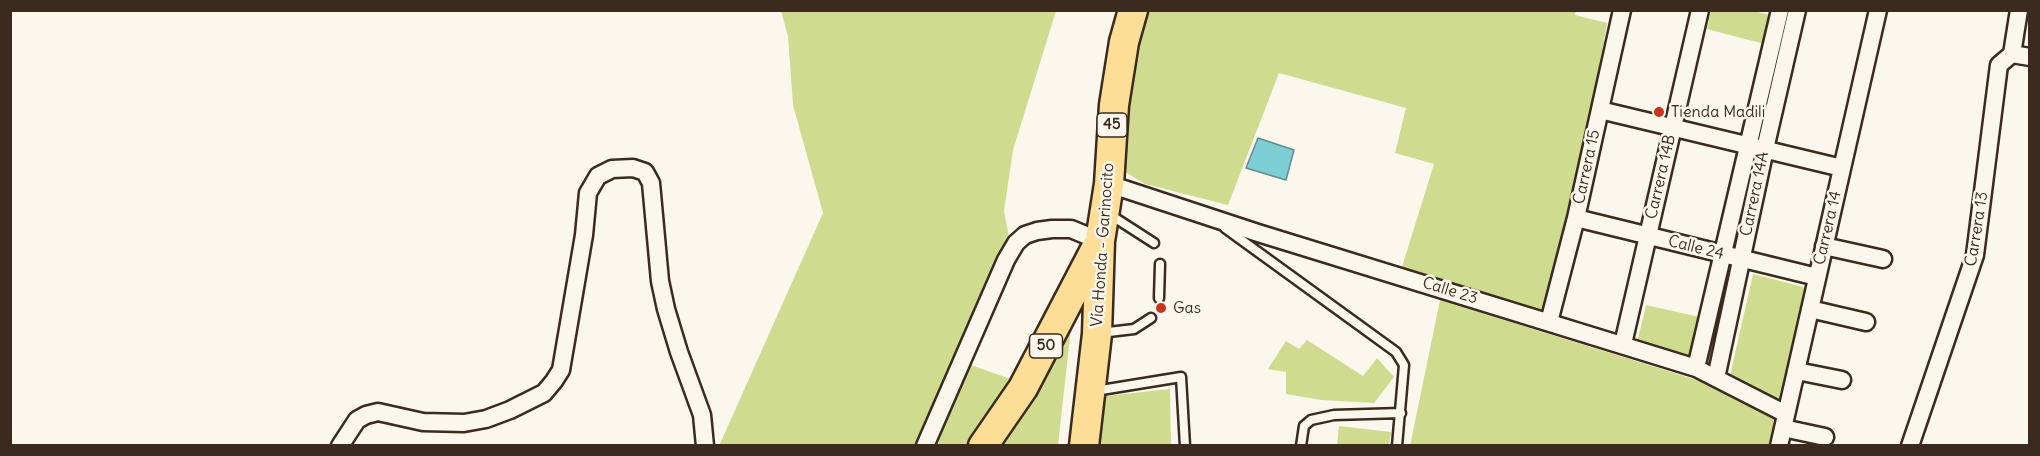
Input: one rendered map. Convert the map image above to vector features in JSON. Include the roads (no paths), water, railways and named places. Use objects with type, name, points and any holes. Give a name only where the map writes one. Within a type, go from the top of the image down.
[{"type":"highway","name":"Vía Honda - Garinocito","points":[[1088,436],[1097,333],[1100,241],[1107,198],[1114,105],[1124,42],[1133,10]]},
{"type":"highway","name":"50","points":[[983,446],[1023,388],[1041,357],[1100,241]]},
{"type":"street","name":"Carrera 15","points":[[1549,322],[1576,218],[1622,10]]},
{"type":"street","name":"Carrera 14B","points":[[1623,344],[1700,10]]},
{"type":"street","name":"Carrera 14A","points":[[1716,378],[1741,259],[1780,10]]},
{"type":"street","name":"Carrera 14A","points":[[1696,368],[1721,255],[1757,148],[1797,10]]},
{"type":"street","name":"Carrera 14","points":[[1779,446],[1878,10]]},
{"type":"street","name":"Carrera 13","points":[[1910,446],[1976,255],[1999,65],[2012,54],[2019,10]]},
{"type":"street","points":[[2012,54],[2030,57]]},
{"type":"street","points":[[1600,110],[1842,168]]},
{"type":"street","points":[[340,446],[357,420],[366,415],[378,412],[423,422],[464,423],[486,419],[544,393],[561,370],[584,235],[588,192],[598,176],[612,169],[633,168],[645,172],[651,183],[662,290],[679,352],[702,415],[705,446]]},
{"type":"street","name":"Calle 23","points":[[1107,198],[1204,215],[1696,368],[1784,421],[1825,437]]},
{"type":"street","name":"Calle 24","points":[[1576,218],[1817,277]]},
{"type":"street","points":[[925,446],[1006,260],[1016,243],[1025,235],[1052,229],[1071,229],[1100,241]]},
{"type":"street","points":[[1824,246],[1883,259]]},
{"type":"street","points":[[1810,309],[1866,322]]},
{"type":"street","points":[[1797,370],[1842,380]]},
{"type":"lane","points":[[1107,198],[1154,243]]},
{"type":"lane","points":[[1204,215],[1243,239],[1396,352],[1404,365],[1397,446]]},
{"type":"lane","points":[[1159,298],[1160,264]]},
{"type":"lane","points":[[1097,333],[1134,329],[1151,318]]},
{"type":"lane","points":[[1091,392],[1180,377],[1185,446]]},
{"type":"lane","points":[[1301,446],[1304,426],[1311,420],[1334,415],[1401,413]]},
{"type":"water","points":[[1258,138],[1294,150],[1286,180],[1246,168]]},
{"type":"place","name":"Tienda Madili","points":[[1659,112]]},
{"type":"place","name":"Gas","points":[[1161,308]]}]
